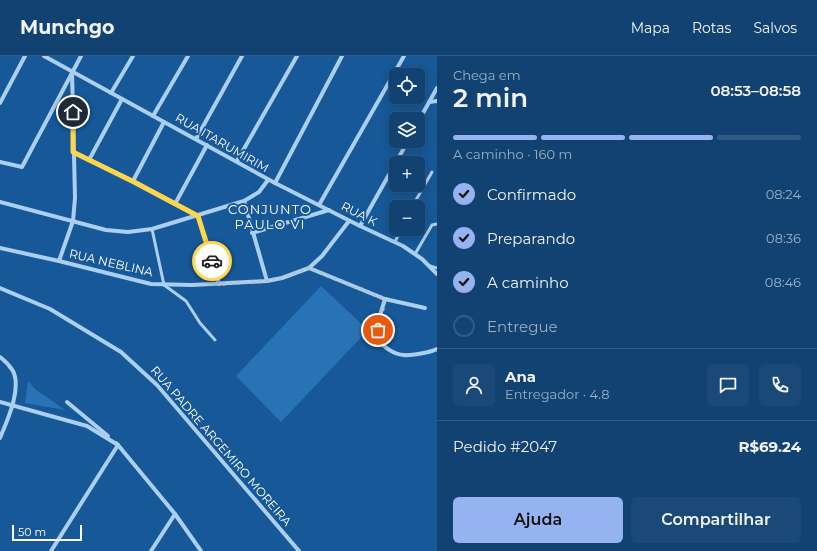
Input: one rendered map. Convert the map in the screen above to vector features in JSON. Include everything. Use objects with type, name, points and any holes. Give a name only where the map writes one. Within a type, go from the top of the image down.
[{"type":"street","points":[[0,103],[25,56]]},
{"type":"street","name":"RUA ITARUMIRIM","points":[[0,202],[106,230],[128,232],[152,229],[244,201],[259,192],[268,180],[237,161],[44,56]]},
{"type":"street","points":[[0,162],[22,166],[81,56]]},
{"type":"street","points":[[111,93],[133,56]]},
{"type":"street","points":[[153,116],[188,56]]},
{"type":"street","points":[[196,139],[242,56]]},
{"type":"street","points":[[237,161],[297,56]]},
{"type":"street","points":[[275,184],[342,56]]},
{"type":"street","points":[[319,205],[404,56]]},
{"type":"street","points":[[59,261],[73,221],[75,198],[72,71]]},
{"type":"street","points":[[424,112],[437,88]]},
{"type":"street","points":[[89,160],[122,99]]},
{"type":"street","points":[[429,102],[437,101]]},
{"type":"street","points":[[134,182],[164,122]]},
{"type":"street","points":[[175,204],[206,145]]},
{"type":"street","points":[[360,226],[404,148]]},
{"type":"street","points":[[73,152],[198,216],[219,284]]},
{"type":"street","name":"RUA K","points":[[268,180],[348,221],[395,242],[415,254],[437,274]]},
{"type":"street","points":[[244,201],[267,281]]},
{"type":"street","points":[[252,233],[329,210]]},
{"type":"street","name":"RUA NEBLINA","points":[[0,248],[151,284],[219,284],[267,281],[282,278],[309,268],[322,256],[348,221]]},
{"type":"street","points":[[309,268],[385,299],[426,308]]},
{"type":"street","name":"RUA PADRE ARGEMIRO MOREIRA","points":[[0,288],[50,309],[121,352],[157,385],[299,551]]},
{"type":"street","points":[[385,299],[378,330],[379,340],[389,350],[404,355],[433,351],[437,349]]},
{"type":"street","points":[[0,356],[13,371],[16,388],[13,406],[0,438]]},
{"type":"street","points":[[0,402],[87,426],[118,445]]},
{"type":"street","points":[[67,402],[118,445],[175,514],[201,551]]},
{"type":"street","points":[[51,551],[118,445]]},
{"type":"street","points":[[151,551],[175,514]]},
{"type":"lane","points":[[416,200],[432,172]]},
{"type":"lane","points":[[415,254],[432,225],[437,224]]},
{"type":"lane","points":[[152,229],[164,284],[186,301],[200,323],[215,340]]},
{"type":"lane","points":[[395,242],[398,236]]},
{"type":"lane","points":[[428,265],[437,268]]},
{"type":"shaded area","points":[[321,286],[368,330],[281,422],[236,376]]},
{"type":"shaded area","points":[[28,381],[35,389],[65,410],[25,403]]},
{"type":"way so far","points":[[212,261],[219,284],[267,281],[282,278],[309,268],[385,299],[378,330]]},
{"type":"district","name":"CONJUNTO PAULO VI","points":[[270,216]]},
{"type":"route","points":[[73,112],[73,152],[198,216],[212,261]]}]
